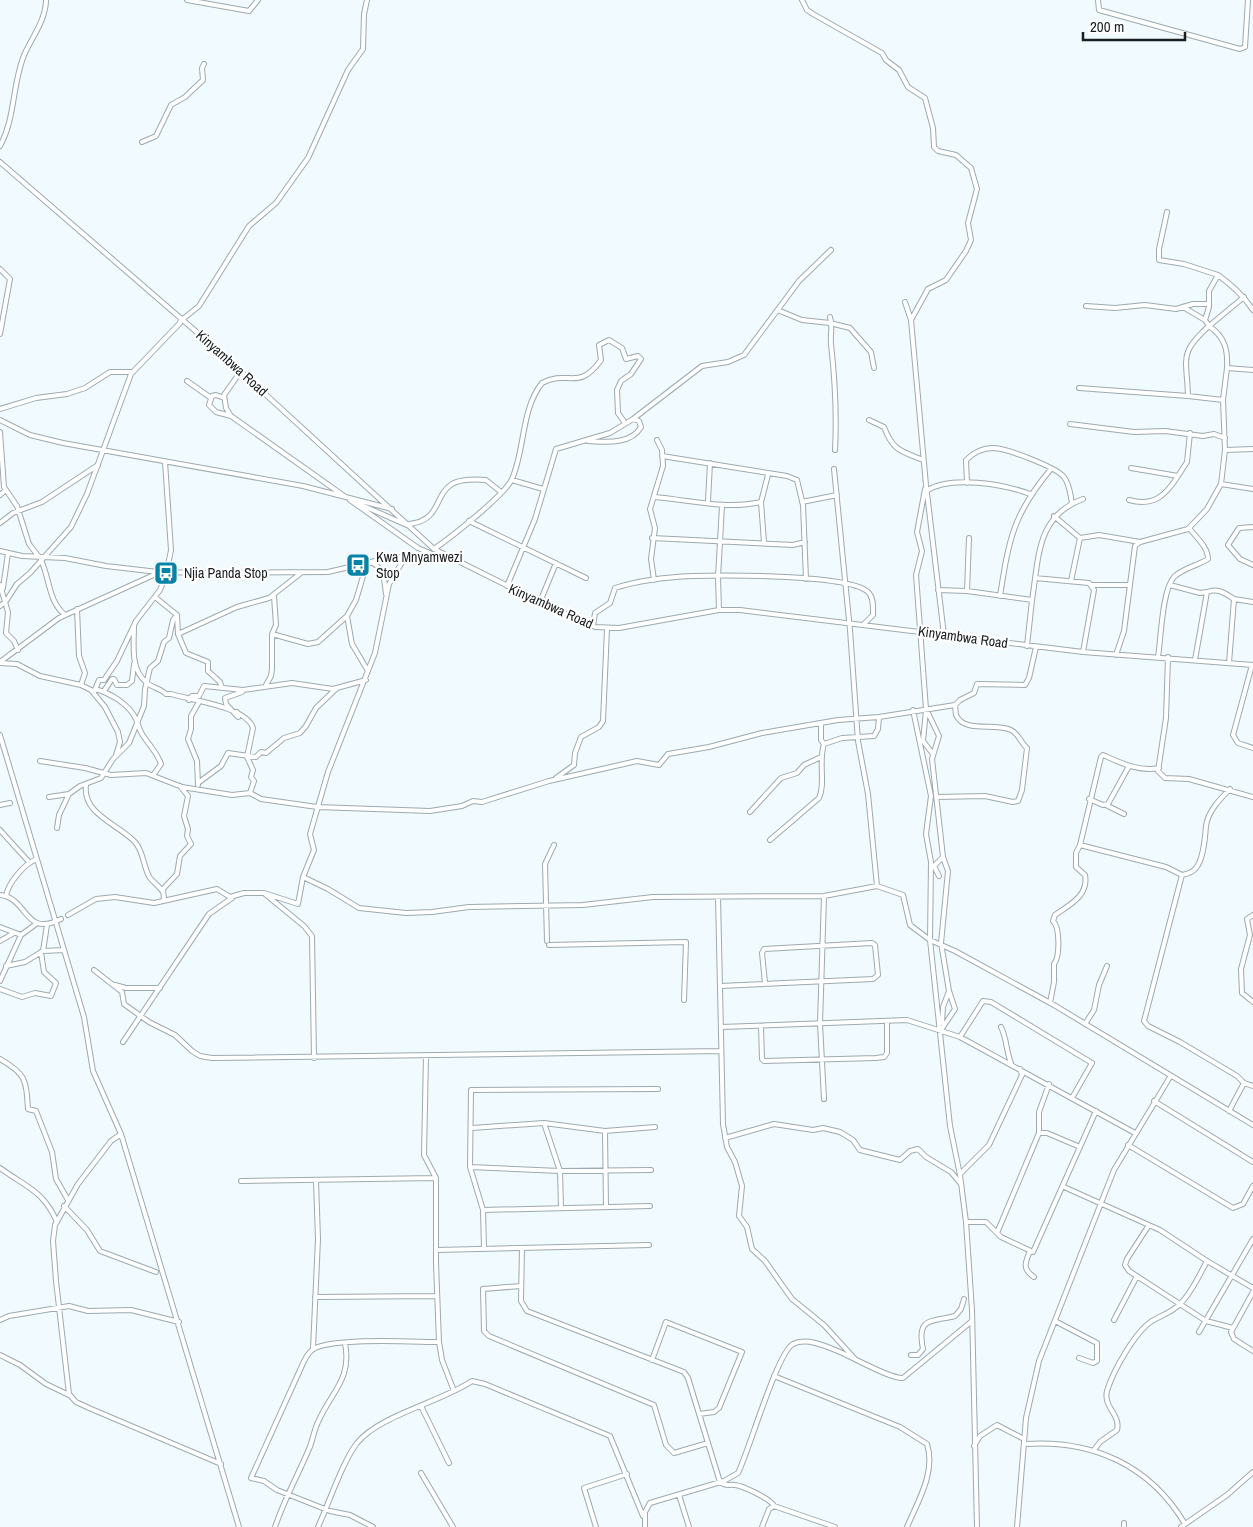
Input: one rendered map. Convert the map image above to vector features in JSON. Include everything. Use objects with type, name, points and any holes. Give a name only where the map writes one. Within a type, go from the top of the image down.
[{"type":"street","points":[[0,146],[12,112],[24,55],[45,12],[46,0]]},
{"type":"street","points":[[187,0],[249,11],[258,0]]},
{"type":"street","points":[[0,606],[6,601],[17,584],[71,527],[87,494],[133,372],[182,319],[199,306],[249,226],[276,203],[308,158],[348,70],[363,49],[364,11],[367,0]]},
{"type":"street","points":[[802,0],[806,10],[882,53],[886,60],[898,70],[908,87],[925,98],[933,128],[934,147],[938,151],[956,155],[970,168],[976,182],[977,189],[968,223],[971,240],[966,251],[946,280],[928,288],[910,320]]},
{"type":"street","points":[[1098,0],[1099,10],[1240,50],[1245,47],[1248,0]]},
{"type":"street","points":[[142,142],[156,136],[171,105],[185,96],[203,80],[202,68],[204,64]]},
{"type":"street","name":"Kinyambwa Road","points":[[0,162],[241,371],[434,548],[507,586],[593,626],[607,629],[719,610],[740,610],[849,622],[1036,647],[1252,665]]},
{"type":"street","points":[[1167,212],[1159,249],[1159,260],[1184,264],[1218,275],[1244,297],[1253,310]]},
{"type":"street","points":[[507,586],[524,548],[556,449],[610,433],[702,366],[728,362],[744,355],[798,281],[831,250]]},
{"type":"street","points":[[0,269],[10,279],[0,334]]},
{"type":"street","points":[[1205,320],[1209,304],[1209,291],[1218,275]]},
{"type":"street","points":[[1188,396],[1187,351],[1210,326],[1244,297]]},
{"type":"street","points":[[905,302],[910,320],[926,491],[944,635]]},
{"type":"street","points":[[1086,306],[1129,308],[1145,305],[1170,309],[1193,304],[1209,304]]},
{"type":"street","points":[[1054,516],[1080,538],[1099,535],[1140,542],[1165,537],[1189,528],[1207,509],[1221,484],[1225,450],[1223,400],[1227,368],[1227,348],[1215,330],[1205,320],[1183,307]]},
{"type":"street","points":[[780,311],[802,320],[832,323],[850,328],[871,352],[874,368]]},
{"type":"street","points":[[830,317],[835,371],[834,391],[837,399],[835,450]]},
{"type":"street","points":[[434,548],[469,522],[512,480],[538,388],[546,381],[576,380],[587,376],[600,360],[599,344],[611,340],[622,348],[626,359],[638,356],[641,359],[631,374],[621,381],[617,390],[618,414],[625,423]]},
{"type":"street","points":[[1227,368],[1253,370]]},
{"type":"street","points":[[231,416],[224,398],[225,391],[241,371]]},
{"type":"street","points":[[0,409],[36,398],[67,394],[85,388],[110,372],[133,372]]},
{"type":"street","points":[[187,381],[212,398]]},
{"type":"street","points":[[1079,388],[1223,400]]},
{"type":"street","points":[[224,398],[219,394],[212,398],[209,405],[212,410],[231,416],[418,548],[436,556]]},
{"type":"street","points":[[586,441],[614,442],[630,436],[641,427],[639,422],[633,418]]},
{"type":"street","points":[[0,420],[30,434],[102,451],[303,486],[392,509]]},
{"type":"street","points":[[869,420],[884,427],[890,444],[923,460]]},
{"type":"street","points":[[1070,424],[1134,432],[1166,430],[1203,436],[1214,434],[1225,438]]},
{"type":"street","points":[[0,432],[3,481],[6,490],[18,511],[29,544],[41,558],[48,576],[54,602],[65,615]]},
{"type":"street","points":[[1129,500],[1139,502],[1155,500],[1166,494],[1187,462],[1190,434]]},
{"type":"street","points":[[654,580],[651,559],[652,538],[655,528],[650,509],[663,466],[657,440]]},
{"type":"street","points":[[967,483],[966,460],[983,449],[995,448],[1034,461],[1062,475],[1066,480],[1072,503]]},
{"type":"street","points":[[1225,450],[1253,449]]},
{"type":"street","points":[[662,456],[768,475],[787,476],[797,480],[802,502],[806,579]]},
{"type":"street","points":[[94,691],[99,680],[104,680],[115,666],[134,626],[162,587],[163,572],[168,565],[171,550],[165,462]]},
{"type":"street","points":[[708,501],[710,464]]},
{"type":"street","points":[[0,523],[18,511],[42,502],[98,465]]},
{"type":"street","points":[[1131,468],[1178,476]]},
{"type":"street","points":[[834,469],[849,622],[857,738],[868,794],[877,886]]},
{"type":"street","points":[[1000,596],[1014,526],[1030,494],[1051,469]]},
{"type":"street","points":[[764,542],[761,502],[768,475]]},
{"type":"street","points":[[348,499],[410,526],[421,523],[436,508],[447,489],[454,483],[486,480],[501,492]]},
{"type":"street","points":[[512,480],[543,490]]},
{"type":"street","points":[[926,491],[942,485],[995,483],[1030,494]]},
{"type":"street","points":[[1221,484],[1253,489]]},
{"type":"street","points":[[926,485],[917,532],[922,551],[916,575],[922,632],[926,709],[923,741],[933,754]]},
{"type":"street","points":[[0,495],[6,490]]},
{"type":"street","points":[[802,502],[837,496]]},
{"type":"street","points":[[654,497],[712,503],[722,506],[761,502]]},
{"type":"street","points":[[1027,646],[1032,600],[1044,532],[1054,516],[1072,503],[1083,499]]},
{"type":"street","points":[[719,610],[719,540],[722,506]]},
{"type":"street","points":[[469,522],[586,578]]},
{"type":"street","points":[[1253,527],[1239,528],[1228,545],[1240,560],[1253,565]]},
{"type":"street","points":[[1158,657],[1170,585],[1173,578],[1184,570],[1208,560],[1204,546],[1189,528]]},
{"type":"street","points":[[652,538],[764,542],[793,545],[805,542]]},
{"type":"street","points":[[967,591],[969,538]]},
{"type":"street","points":[[1071,582],[1080,538]]},
{"type":"street","points":[[1116,655],[1124,631],[1136,546],[1140,542]]},
{"type":"street","points":[[0,551],[41,558],[65,558],[102,566],[163,572],[302,573],[339,571],[406,556],[448,556]]},
{"type":"street","points":[[3,591],[8,552]]},
{"type":"street","points":[[123,1042],[209,914],[232,898],[244,893],[264,894],[298,904],[303,878],[314,850],[310,834],[317,808],[332,761],[366,680],[377,643],[386,596],[392,578],[406,556]]},
{"type":"street","points":[[369,563],[379,566],[383,573],[386,596]]},
{"type":"street","points":[[272,634],[312,645],[330,633],[347,616],[356,600],[369,563]]},
{"type":"street","points":[[540,602],[556,564]]},
{"type":"street","points":[[0,662],[18,650],[42,628],[65,615],[150,575],[163,572]]},
{"type":"street","points":[[178,634],[237,607],[274,596],[302,573]]},
{"type":"street","points":[[593,626],[595,614],[610,603],[615,588],[654,580],[694,576],[845,582],[859,586],[870,593],[873,615],[864,624]]},
{"type":"street","points":[[1036,578],[1090,583],[1091,585],[1130,585]]},
{"type":"street","points":[[0,585],[8,612],[6,633],[14,641],[18,650]]},
{"type":"street","points":[[1083,652],[1094,590],[1091,585]]},
{"type":"street","points":[[1170,585],[1200,592],[1214,590],[1224,592],[1234,599],[1253,602]]},
{"type":"street","points":[[938,590],[967,591],[1032,600]]},
{"type":"street","points":[[1195,660],[1207,592]]},
{"type":"street","points":[[265,686],[270,679],[272,669],[272,634],[276,624],[274,596]]},
{"type":"street","points":[[155,597],[177,615],[178,634],[186,654],[208,662],[208,671],[220,682],[222,688]]},
{"type":"street","points":[[1229,663],[1234,599]]},
{"type":"street","points":[[77,609],[79,656],[85,673],[80,685]]},
{"type":"street","points":[[115,757],[127,746],[138,724],[144,706],[146,683],[150,668],[161,656],[164,642],[169,638],[173,620],[177,615]]},
{"type":"street","points":[[347,616],[352,644],[368,671]]},
{"type":"street","points":[[104,691],[112,679],[114,679],[117,685],[127,685],[132,681],[135,660],[134,626]]},
{"type":"street","points":[[552,780],[574,765],[577,744],[581,737],[599,727],[603,721],[607,629]]},
{"type":"street","points":[[40,761],[85,768],[117,776],[139,772],[151,774],[180,786],[232,795],[250,793],[261,799],[317,808],[445,810],[473,801],[482,802],[552,780],[637,761],[659,765],[668,754],[708,747],[762,733],[955,705],[960,700],[974,693],[977,684],[1025,685],[1029,678],[1036,647]]},
{"type":"street","points":[[1168,657],[1166,718],[1158,771],[1165,778],[1189,779],[1253,797]]},
{"type":"street","points":[[135,660],[146,683],[166,694],[235,712],[246,717],[253,727],[247,757],[253,770],[251,777],[254,781],[250,793]]},
{"type":"street","points":[[0,662],[16,664],[40,676],[80,685],[94,691],[104,691],[129,708],[161,764],[158,772],[151,774]]},
{"type":"street","points":[[1252,665],[1233,735],[1238,743],[1253,748]]},
{"type":"street","points":[[235,712],[236,710],[238,717],[226,704],[225,698],[248,690],[292,683],[310,687],[337,688],[366,680]]},
{"type":"street","points":[[189,700],[192,696],[199,696],[204,686],[248,690]]},
{"type":"street","points":[[198,783],[221,766],[228,754],[256,757],[261,752],[266,753],[272,749],[284,738],[300,733],[316,708],[337,688]]},
{"type":"street","points":[[49,797],[69,794],[80,786],[86,786],[101,778],[115,757],[120,742],[118,732],[94,691]]},
{"type":"street","points":[[198,789],[197,761],[188,738],[191,729],[191,716],[199,702]]},
{"type":"street","points":[[936,797],[986,796],[1013,802],[1018,800],[1022,790],[1027,748],[1011,730],[984,725],[974,727],[964,723],[956,715],[955,705]]},
{"type":"street","points":[[926,709],[939,736],[933,754],[942,857],[948,871],[940,943],[949,991],[955,1009],[941,1030]]},
{"type":"street","points":[[913,710],[931,796],[926,834],[930,862],[930,940],[950,1126],[960,1174],[966,1222],[972,1321],[977,1527]]},
{"type":"street","points":[[824,744],[831,741],[874,736],[878,729],[879,717]]},
{"type":"street","points":[[770,840],[819,798],[822,792],[821,757],[824,744],[821,740],[821,724]]},
{"type":"street","points":[[0,735],[84,1017],[93,1071],[120,1134],[179,1322],[240,1527]]},
{"type":"street","points":[[1050,1003],[1054,982],[1054,964],[1058,960],[1058,930],[1053,921],[1054,915],[1074,904],[1084,886],[1085,875],[1076,867],[1076,853],[1080,845],[1100,757],[1103,755],[1130,766],[1150,770],[1159,768]]},
{"type":"street","points":[[750,812],[781,778],[797,773],[804,765],[821,757]]},
{"type":"street","points":[[574,765],[583,774]]},
{"type":"street","points":[[1106,805],[1118,790],[1130,766]]},
{"type":"street","points":[[86,786],[85,796],[90,805],[135,842],[141,851],[150,877],[164,892]]},
{"type":"street","points":[[164,900],[166,885],[178,871],[180,856],[191,844],[187,836],[188,829],[184,816],[188,796],[180,786]]},
{"type":"street","points":[[1230,789],[1213,808],[1206,825],[1207,833],[1197,867],[1182,875],[1144,1021],[1148,1026],[1180,1042],[1237,1076],[1244,1083],[1253,1086]]},
{"type":"street","points":[[57,828],[59,815],[69,794]]},
{"type":"street","points":[[1090,799],[1124,814]]},
{"type":"street","points":[[0,805],[10,803]]},
{"type":"street","points":[[0,830],[30,862]]},
{"type":"street","points":[[554,845],[544,864],[548,943],[686,942],[684,1000]]},
{"type":"street","points":[[1080,845],[1166,867],[1182,875]]},
{"type":"street","points":[[938,876],[934,866],[942,857]]},
{"type":"street","points":[[6,896],[9,886],[30,862],[37,860]]},
{"type":"street","points":[[303,878],[337,893],[358,908],[416,913],[469,907],[583,905],[653,897],[824,896],[877,886],[903,895],[910,925],[930,940],[940,943],[1050,1003],[1170,1077],[1253,1125]]},
{"type":"street","points":[[68,915],[90,901],[104,898],[121,898],[148,903],[217,889],[232,898]]},
{"type":"street","points":[[264,894],[304,926],[312,936],[314,1058]]},
{"type":"street","points":[[0,895],[6,896],[36,924],[47,925],[62,919]]},
{"type":"street","points":[[824,896],[820,1024],[824,1099]]},
{"type":"street","points":[[718,897],[725,1138],[742,1186],[740,1216],[747,1227],[752,1249],[765,1261],[792,1299],[824,1325],[855,1359]]},
{"type":"street","points":[[1253,915],[1247,919],[1250,935],[1240,978],[1242,993],[1253,1002]]},
{"type":"street","points":[[0,980],[3,969],[21,935],[36,924]]},
{"type":"street","points":[[0,989],[22,997],[35,993],[51,996],[56,982],[44,972],[42,952],[47,925]]},
{"type":"street","points":[[0,927],[21,935]]},
{"type":"street","points":[[0,941],[14,933]]},
{"type":"street","points":[[721,986],[822,980],[869,980],[876,978],[878,975],[875,945],[872,943],[822,944],[764,949],[762,952],[765,983]]},
{"type":"street","points":[[3,969],[25,962],[42,952],[64,950]]},
{"type":"street","points":[[1085,1024],[1094,1010],[1099,985],[1107,966]]},
{"type":"street","points":[[94,970],[122,992],[124,1004],[175,1035],[200,1056],[212,1058],[721,1051]]},
{"type":"street","points":[[110,983],[126,988],[160,988]]},
{"type":"street","points":[[941,1030],[943,1007],[949,991]]},
{"type":"street","points":[[960,1037],[983,1001],[991,1002],[1092,1063],[1072,1098]]},
{"type":"street","points":[[721,1027],[907,1020],[960,1037],[1018,1067],[1135,1133]]},
{"type":"street","points":[[761,1026],[762,1059],[764,1061],[823,1060],[884,1057],[888,1048],[887,1021]]},
{"type":"street","points":[[1000,1027],[1006,1040],[1006,1048],[1011,1064]]},
{"type":"street","points":[[426,1055],[424,1155],[436,1178],[439,1342],[442,1360],[454,1391]]},
{"type":"street","points":[[0,1059],[24,1076],[28,1109],[36,1111],[52,1152],[56,1179],[68,1200]]},
{"type":"street","points":[[960,1174],[987,1148],[996,1134],[1022,1075],[1018,1067]]},
{"type":"street","points":[[1017,1527],[1024,1439],[1034,1380],[1114,1170],[1170,1077]]},
{"type":"street","points":[[1229,1111],[1244,1083]]},
{"type":"street","points":[[997,1233],[1039,1133],[1039,1112],[1048,1084]]},
{"type":"street","points":[[484,1249],[483,1210],[470,1167],[472,1090],[658,1089]]},
{"type":"street","points":[[1154,1102],[1253,1162]]},
{"type":"street","points":[[966,1222],[984,1221],[997,1233],[1033,1252],[1064,1187],[1096,1111]]},
{"type":"street","points":[[472,1128],[544,1124],[605,1131],[655,1127]]},
{"type":"street","points":[[544,1124],[560,1171],[561,1208]]},
{"type":"street","points":[[725,1138],[774,1124],[813,1130],[831,1129],[853,1140],[860,1150],[900,1160],[904,1159],[910,1151],[918,1149],[926,1158],[951,1172],[961,1184]]},
{"type":"street","points":[[605,1131],[606,1207]]},
{"type":"street","points":[[1039,1133],[1047,1132],[1080,1147]]},
{"type":"street","points":[[69,1395],[58,1307],[53,1240],[57,1222],[64,1206],[111,1141],[120,1134]]},
{"type":"street","points":[[1128,1144],[1233,1208],[1243,1204],[1253,1186]]},
{"type":"street","points":[[470,1167],[560,1171],[651,1170]]},
{"type":"street","points":[[0,1168],[39,1193],[47,1202],[57,1222]]},
{"type":"street","points":[[241,1181],[436,1178]]},
{"type":"street","points":[[313,1348],[318,1239],[316,1181]]},
{"type":"street","points":[[1064,1187],[1149,1225],[1253,1288]]},
{"type":"street","points":[[64,1206],[86,1230],[100,1251],[156,1272]]},
{"type":"street","points":[[483,1210],[650,1206]]},
{"type":"street","points":[[1149,1225],[1125,1265],[1137,1276],[1206,1320],[1233,1328]]},
{"type":"street","points":[[1199,1332],[1253,1239]]},
{"type":"street","points":[[436,1250],[649,1245]]},
{"type":"street","points":[[522,1248],[521,1301],[527,1311],[686,1374],[720,1482],[725,1485],[738,1486],[769,1499],[774,1506],[835,1527]]},
{"type":"street","points":[[1247,1249],[1253,1252]]},
{"type":"street","points":[[1030,1251],[1025,1269],[1034,1277]]},
{"type":"street","points":[[1094,1450],[1100,1442],[1115,1432],[1118,1427],[1106,1397],[1114,1374],[1126,1354],[1143,1329],[1182,1303],[1208,1261]]},
{"type":"street","points":[[1114,1320],[1137,1276]]},
{"type":"street","points":[[521,1286],[484,1288],[484,1331],[489,1336],[649,1402],[656,1409],[666,1445],[674,1453],[708,1443]]},
{"type":"street","points":[[1253,1292],[1233,1328],[1232,1336],[1234,1340],[1253,1351]]},
{"type":"street","points":[[315,1297],[437,1296]]},
{"type":"street","points":[[911,1356],[918,1355],[923,1349],[922,1332],[925,1326],[934,1318],[955,1316],[961,1309],[964,1299]]},
{"type":"street","points":[[0,1320],[9,1316],[69,1306],[88,1311],[131,1310],[179,1322]]},
{"type":"street","points":[[644,1518],[650,1503],[720,1482],[738,1473],[774,1376],[789,1348],[794,1344],[810,1343],[826,1346],[903,1378],[972,1321]]},
{"type":"street","points":[[1055,1321],[1097,1343],[1097,1361],[1093,1362],[1079,1358]]},
{"type":"street","points":[[652,1360],[666,1322],[742,1352],[719,1408],[714,1412],[699,1414]]},
{"type":"street","points":[[373,1527],[350,1515],[326,1509],[277,1490],[264,1481],[251,1478],[307,1354],[313,1348],[345,1343],[439,1342]]},
{"type":"street","points":[[275,1527],[310,1446],[317,1422],[346,1370],[348,1358],[345,1343]]},
{"type":"street","points":[[0,1355],[20,1365],[46,1384],[69,1395],[76,1402],[221,1464]]},
{"type":"street","points":[[774,1376],[900,1427],[927,1444],[930,1463],[926,1483],[907,1527]]},
{"type":"street","points":[[318,1527],[349,1456],[362,1438],[383,1424],[472,1382],[478,1382],[610,1436],[615,1443],[644,1518],[645,1527]]},
{"type":"street","points":[[421,1406],[448,1463]]},
{"type":"street","points":[[974,1446],[980,1436],[997,1425],[1024,1439]]},
{"type":"street","points":[[1024,1444],[1068,1446],[1094,1450],[1126,1464],[1155,1484],[1170,1499],[1186,1524]]},
{"type":"street","points":[[1181,1527],[1227,1495],[1253,1472]]},
{"type":"street","points":[[421,1473],[453,1527]]},
{"type":"street","points":[[596,1527],[584,1488],[627,1474]]},
{"type":"street","points":[[679,1495],[689,1527]]},
{"type":"street","points":[[762,1527],[769,1509],[774,1506]]},
{"type":"place","name":"Kwa Mnyamwezi Stop","points":[[358,565]]},
{"type":"place","name":"Njia Panda Stop","points":[[166,573]]}]
